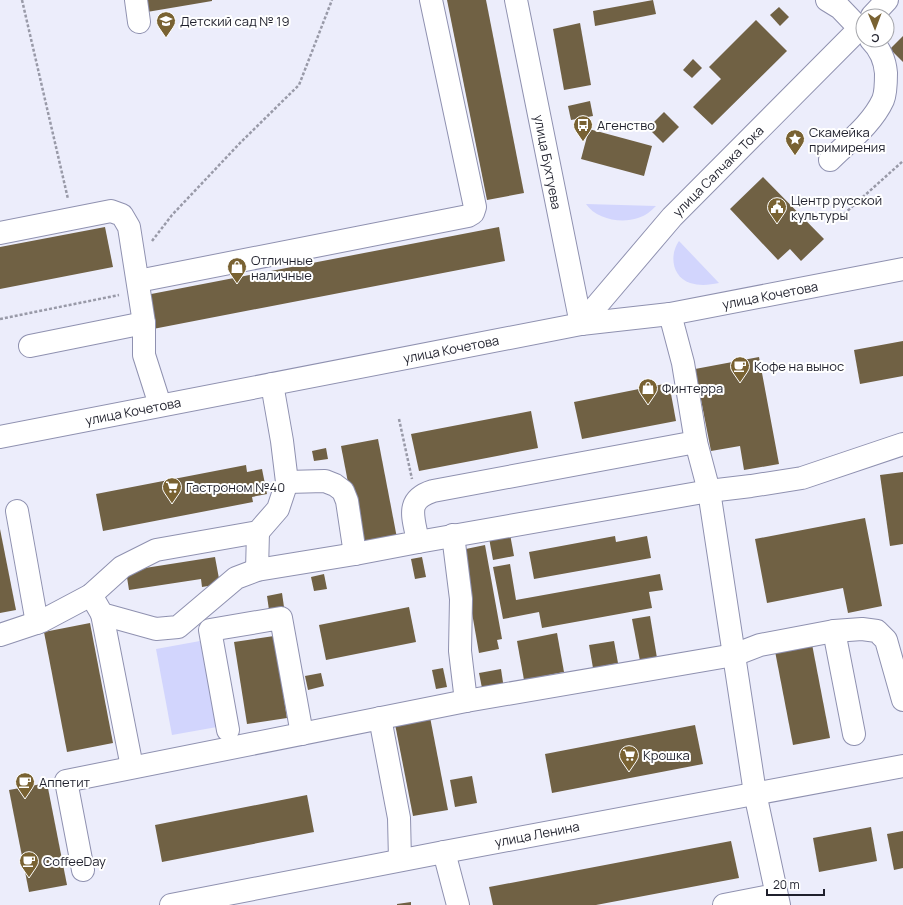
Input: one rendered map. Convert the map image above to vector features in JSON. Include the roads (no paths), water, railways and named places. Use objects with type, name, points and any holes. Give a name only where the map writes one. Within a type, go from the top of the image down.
[{"type":"street","points":[[136,0],[139,22]]},
{"type":"street","points":[[137,278],[468,216],[473,213],[475,207],[431,0]]},
{"type":"street","name":"улица Бухтуева","points":[[516,0],[581,324]]},
{"type":"street","points":[[827,0],[855,20]]},
{"type":"street","name":"улица Салчака Тока","points":[[882,8],[888,0]]},
{"type":"street","name":"улица Салчака Тока","points":[[581,324],[672,217],[855,39]]},
{"type":"street","points":[[830,160],[872,118],[883,99],[886,79],[885,62],[878,48]]},
{"type":"street","points":[[0,233],[111,211],[122,215],[129,226],[144,323],[144,355],[160,405]]},
{"type":"street","name":"улица Кочетова","points":[[0,437],[581,324],[670,314],[903,269]]},
{"type":"street","points":[[670,314],[683,363],[696,442],[708,491],[755,793],[778,900],[724,905]]},
{"type":"street","points":[[30,346],[144,323]]},
{"type":"street","points":[[0,634],[42,622],[92,594],[122,567],[156,550],[258,532],[278,509],[287,482],[282,441],[272,384]]},
{"type":"street","points":[[418,542],[412,508],[423,494],[696,442]]},
{"type":"street","points":[[102,614],[156,629],[178,627],[236,578],[258,570],[708,491],[802,478],[903,444]]},
{"type":"street","points":[[287,482],[325,481],[335,485],[343,491],[348,501],[355,554]]},
{"type":"street","points":[[16,511],[37,623]]},
{"type":"street","points":[[258,532],[258,570]]},
{"type":"street","points":[[453,535],[461,599],[460,651],[466,701]]},
{"type":"street","points":[[92,594],[102,614],[132,767]]},
{"type":"street","points":[[228,730],[210,630],[281,618],[302,734]]},
{"type":"street","points":[[83,870],[66,781],[132,767],[466,701],[734,655],[760,645],[834,631],[862,629],[877,631],[886,640],[899,671],[903,700]]},
{"type":"street","points":[[834,631],[854,734]]},
{"type":"street","points":[[380,718],[399,818],[400,860]]},
{"type":"street","name":"улица Ленина","points":[[171,905],[400,860],[903,766]]},
{"type":"street","points":[[444,852],[458,905]]},
{"type":"place","name":"Детский сад № 19","points":[[166,38]]},
{"type":"place","name":"Агенство","points":[[583,142]]},
{"type":"place","name":"Скамейка примирения","points":[[795,156]]},
{"type":"place","name":"Центр русской культуры","points":[[777,224]]},
{"type":"place","name":"Отличные наличные","points":[[237,284]]},
{"type":"place","name":"Кофе на вынос","points":[[740,383]]},
{"type":"place","name":"Финтерра","points":[[648,405]]},
{"type":"place","name":"Гастроном №40","points":[[172,504]]},
{"type":"place","name":"Крошка","points":[[629,772]]},
{"type":"place","name":"Аппетит","points":[[25,799]]},
{"type":"place","name":"CoffeeDay","points":[[29,878]]}]
